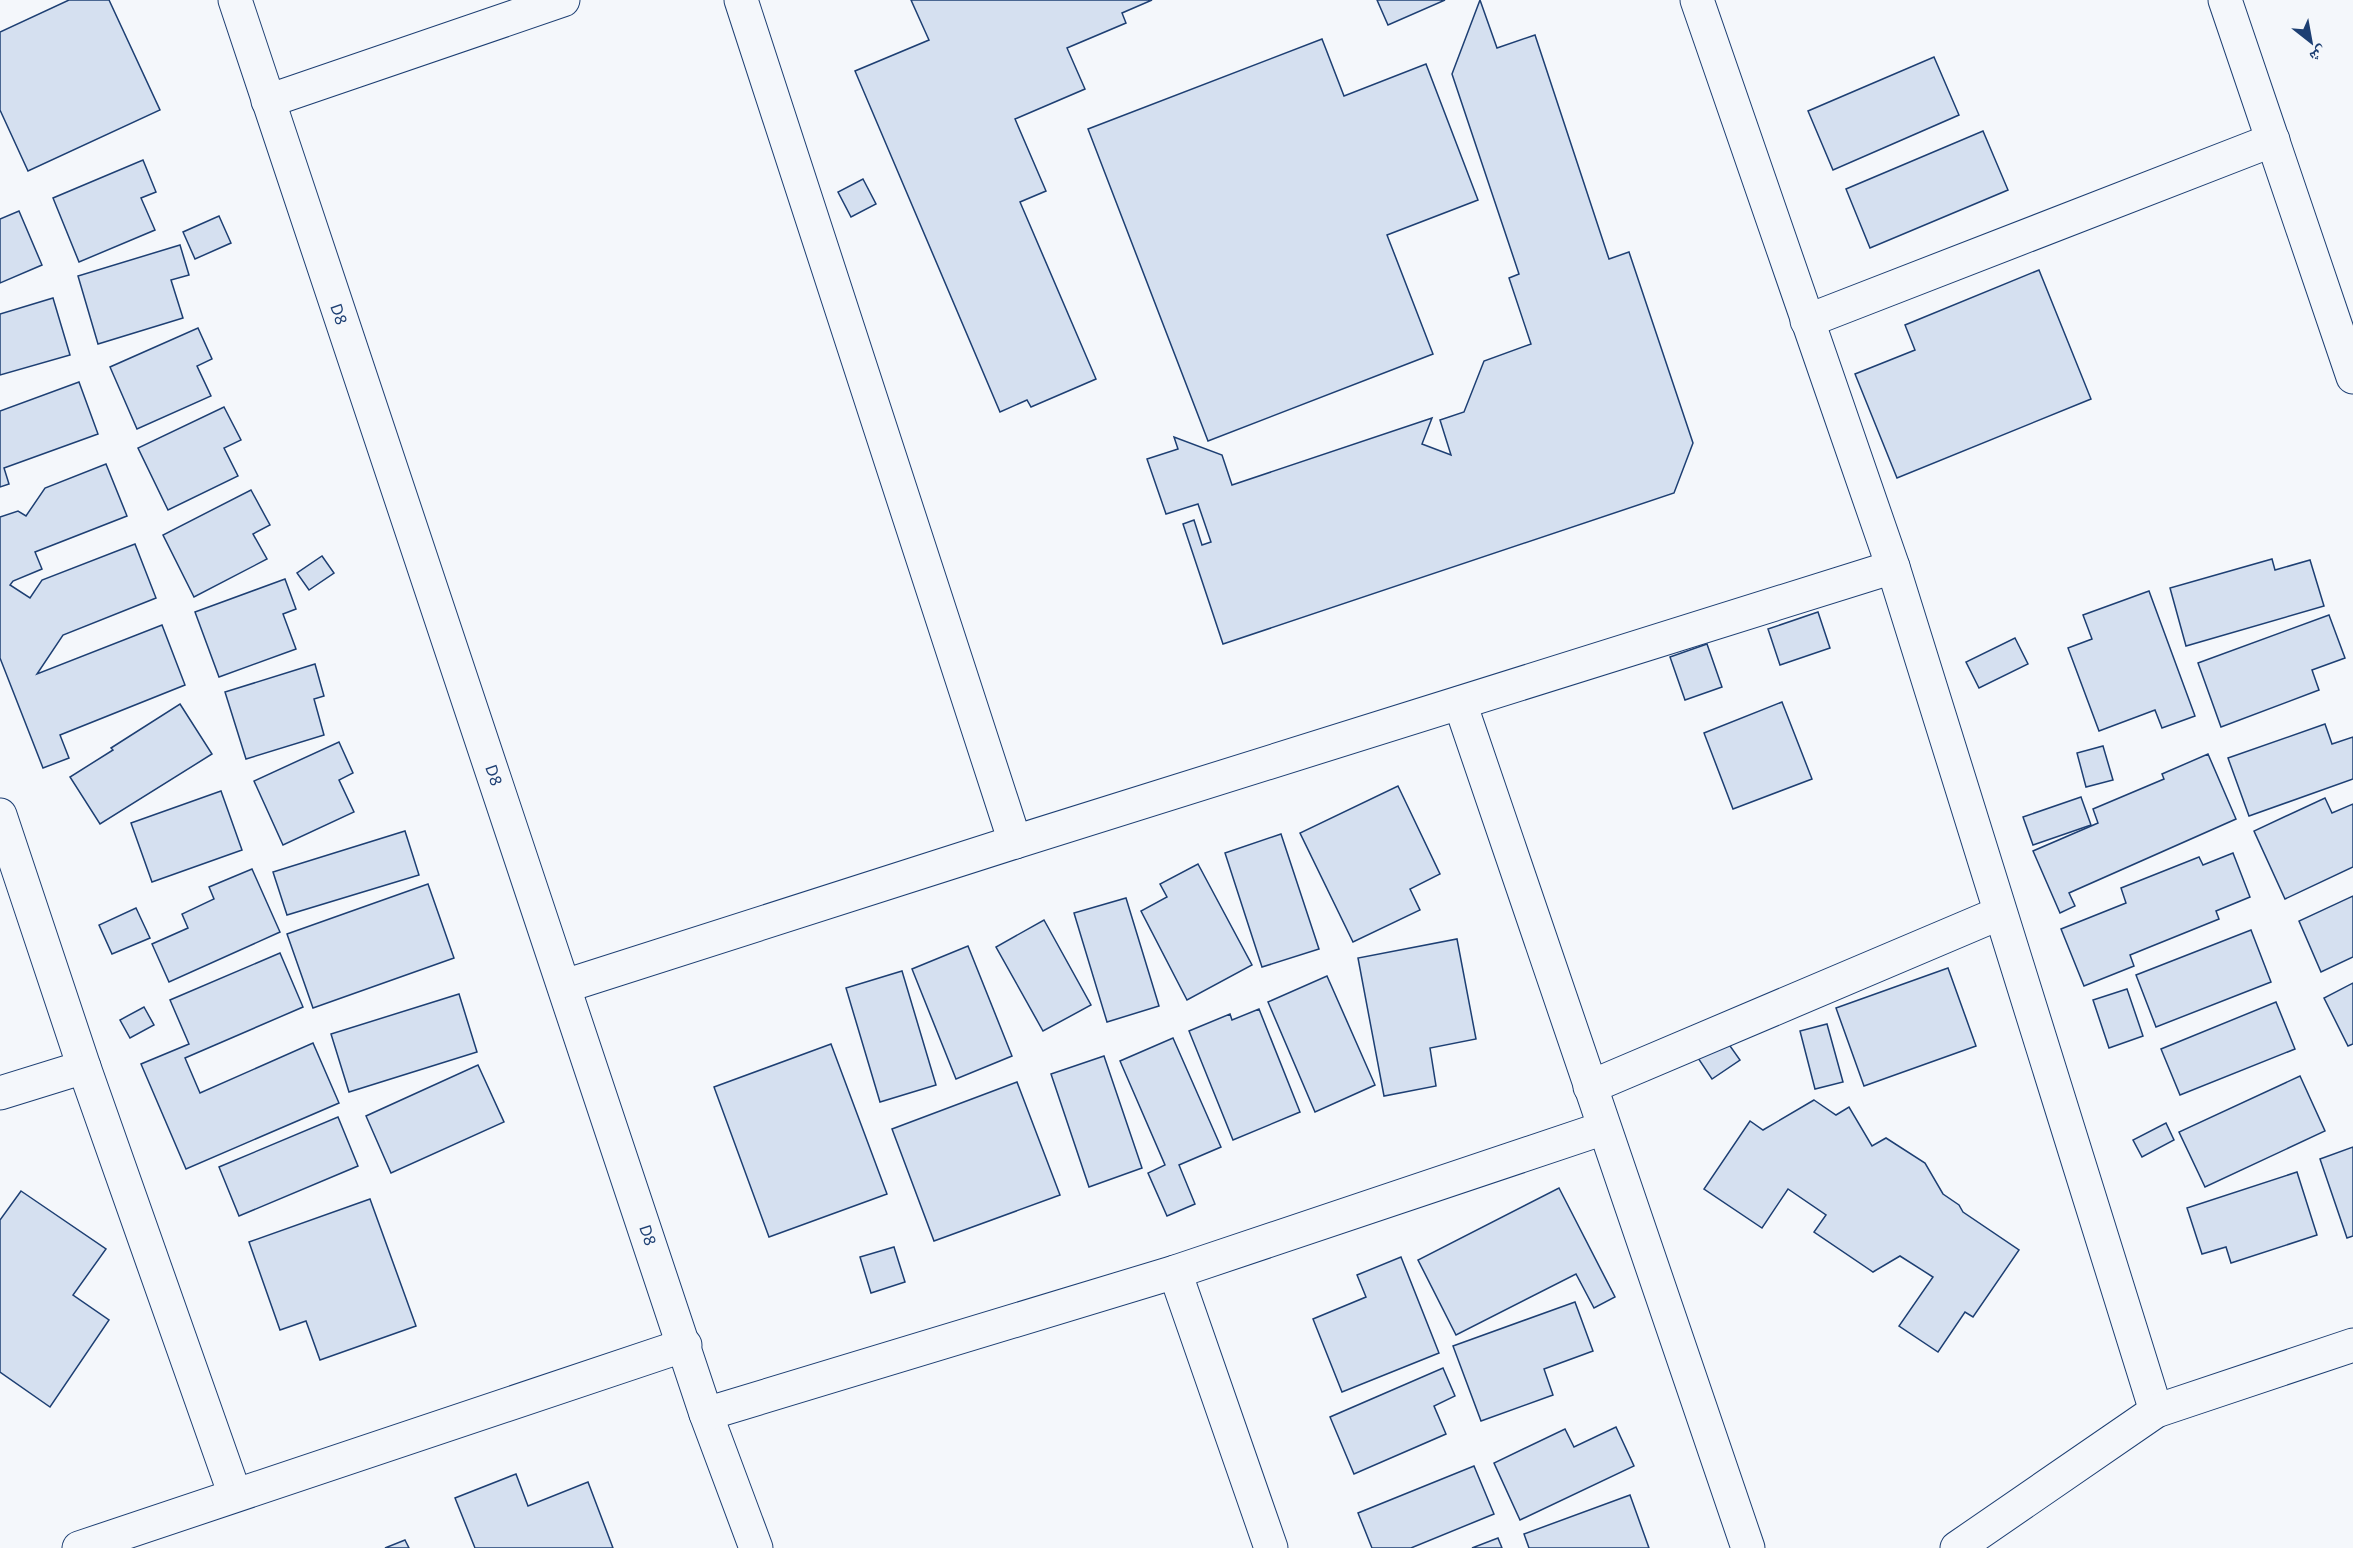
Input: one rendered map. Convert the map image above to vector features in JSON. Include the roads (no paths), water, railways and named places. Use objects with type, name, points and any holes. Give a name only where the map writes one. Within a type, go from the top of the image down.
[{"type":"street","name":"D8","points":[[235,0],[685,1345],[706,1414],[756,1548]]},
{"type":"street","points":[[268,101],[563,0]]},
{"type":"street","points":[[741,0],[1015,842]]},
{"type":"street","points":[[1697,0],[1893,567],[2156,1411]]},
{"type":"street","points":[[2225,0],[2353,377]]},
{"type":"street","points":[[1808,321],[2273,140]]},
{"type":"street","points":[[565,986],[1015,842],[1893,567]]},
{"type":"street","points":[[1460,703],[1748,1548]]},
{"type":"street","points":[[0,815],[84,1067],[235,1495]]},
{"type":"street","points":[[1590,1087],[2000,913]]},
{"type":"street","points":[[0,1093],[84,1067]]},
{"type":"street","points":[[706,1414],[1175,1272],[1604,1128]]},
{"type":"street","points":[[1175,1272],[1271,1548]]},
{"type":"street","points":[[79,1548],[685,1345]]},
{"type":"street","points":[[1957,1548],[2156,1411],[2353,1345]]}]
